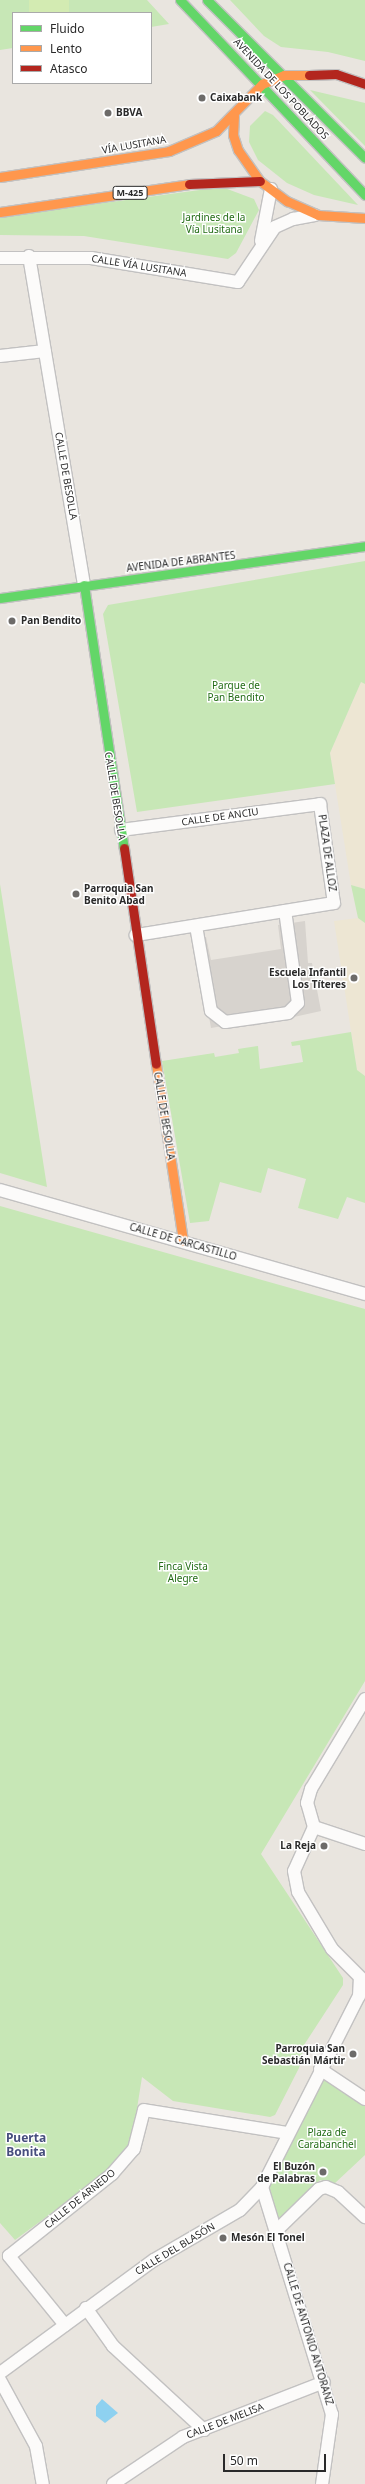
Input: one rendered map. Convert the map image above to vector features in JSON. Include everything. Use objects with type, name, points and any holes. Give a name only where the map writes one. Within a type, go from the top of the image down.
[{"type":"main road","name":"AVENIDA DE LOS POBLADOS","points":[[180,0],[262,84],[365,195]]},
{"type":"main road","name":"AVENIDA DE LOS POBLADOS","points":[[208,0],[365,158]]},
{"type":"main road","name":"VÍA LUSITANA","points":[[0,177],[169,151],[216,131],[234,116],[262,84],[284,75],[336,74],[365,84]]},
{"type":"main road","points":[[234,116],[233,135],[238,150],[260,181],[287,201],[318,215],[365,218]]},
{"type":"main road","name":"M-425","points":[[0,212],[214,181],[239,184],[260,181]]},
{"type":"main road","name":"AVENIDA DE ABRANTES","points":[[0,598],[365,546]]},
{"type":"main road","name":"CALLE DE BESOLLA","points":[[84,586],[183,1241]]},
{"type":"street","name":"CALLE VÍA LUSITANA","points":[[258,249],[271,189]]},
{"type":"street","name":"CALLE VÍA LUSITANA","points":[[0,258],[29,256],[91,258],[238,282],[258,249],[275,227],[292,219],[318,215]]},
{"type":"street","name":"CALLE DE BESOLLA","points":[[29,256],[84,586]]},
{"type":"street","points":[[0,356],[45,350]]},
{"type":"street","name":"CALLE DE ANCIU","points":[[121,830],[320,804]]},
{"type":"street","name":"PLAZA DE ALLOZ","points":[[285,912],[334,903],[320,804]]},
{"type":"street","points":[[136,935],[285,912],[298,1004],[288,1013],[225,1022],[211,1011],[196,926]]},
{"type":"street","name":"CALLE DE CARCASTILLO","points":[[0,1190],[365,1294]]},
{"type":"street","points":[[287,2134],[359,1996],[363,1981],[332,1949],[298,1892],[294,1871],[314,1827],[307,1803],[311,1789],[365,1699]]},
{"type":"street","points":[[314,1827],[365,1844]]},
{"type":"street","points":[[320,2069],[365,2099]]},
{"type":"street","name":"CALLE DE ARNEDO","points":[[65,2325],[8,2256],[112,2174],[134,2149],[144,2110],[287,2134]]},
{"type":"street","name":"CALLE DEL BLASÓN","points":[[0,2373],[86,2308],[154,2260],[240,2210],[262,2187],[287,2134]]},
{"type":"street","name":"CALLE DE ANTONIO ANTORANZ","points":[[262,2187],[324,2382],[332,2414],[322,2484]]},
{"type":"street","points":[[276,2231],[319,2189],[326,2187],[338,2192],[365,2217]]},
{"type":"street","points":[[86,2308],[113,2346],[204,2430]]},
{"type":"street","points":[[0,2380],[36,2446],[43,2484]]},
{"type":"street","name":"CALLE DE MELISA","points":[[113,2484],[183,2437],[324,2382]]},
{"type":"shaded area","points":[[361,682],[365,684],[365,889],[351,885],[330,753]]},
{"type":"shaded area","name":"Escuela Infantil Los Títeres","points":[[358,918],[365,923],[365,1076],[357,1070],[334,921]]},
{"type":"shaded area","points":[[305,921],[308,963],[312,963],[321,1011],[253,1026],[252,1021],[211,1028],[195,937],[206,937],[211,960],[281,949],[278,925]]},
{"type":"green space","points":[[0,0],[147,0],[169,24],[152,27],[152,12],[12,12],[12,48],[0,50]]},
{"type":"green space","points":[[29,0],[69,0],[69,12],[29,12]]},
{"type":"green space","points":[[230,0],[365,0],[365,61],[328,52],[281,47],[264,36]]},
{"type":"green space","points":[[310,90],[365,103],[365,146]]},
{"type":"green space","points":[[265,111],[273,115],[358,205],[314,195],[287,183],[258,160],[249,142],[250,126]]},
{"type":"green space","name":"Jardines de la Vía Lusitana","points":[[222,187],[254,199],[259,210],[236,253],[228,259],[84,236],[0,235],[0,217]]},
{"type":"green space","name":"Parque de Pan Bendito","points":[[365,561],[365,684],[361,682],[330,753],[335,784],[137,812],[103,614],[108,605]]},
{"type":"green space","points":[[0,884],[47,1187],[0,1173]]},
{"type":"green space","points":[[351,885],[365,889],[365,923],[358,918]]},
{"type":"green space","points":[[351,1032],[357,1070],[365,1076],[365,1203],[347,1197],[338,1219],[298,1208],[306,1179],[268,1168],[261,1193],[220,1182],[209,1221],[190,1223],[162,1061],[214,1053],[215,1057],[239,1053],[238,1049],[258,1046],[260,1069],[303,1062],[300,1045],[292,1046],[291,1042]]},
{"type":"green space","name":"Finca Vista Alegre","points":[[0,1206],[365,1309],[365,1681],[261,1854],[343,1978],[343,1985],[304,2045],[299,2068],[275,2115],[270,2117],[173,2101],[142,2077],[132,2140],[110,2170],[15,2240],[0,2223]]},
{"type":"green space","name":"Plaza de Carabanchel","points":[[320,2069],[365,2099],[365,2155],[334,2184],[320,2180],[279,2222],[267,2185]]},
{"type":"water","points":[[102,2399],[118,2413],[105,2423],[96,2416],[96,2406]]},
{"type":"traffic: fast","points":[[180,0],[365,195]]},
{"type":"traffic: fast","points":[[207,0],[365,158]]},
{"type":"traffic: fast","points":[[0,598],[365,546]]},
{"type":"traffic: fast","points":[[84,585],[124,848]]},
{"type":"traffic: slow","points":[[0,177],[169,151],[216,131],[262,84],[284,75],[309,75]]},
{"type":"traffic: slow","points":[[234,116],[233,135],[238,150],[260,181],[287,201],[318,215],[365,218]]},
{"type":"traffic: slow","points":[[0,212],[189,184]]},
{"type":"traffic: slow","points":[[156,1064],[183,1241]]},
{"type":"traffic: jam","points":[[309,75],[336,74],[365,84]]},
{"type":"traffic: jam","points":[[189,184],[260,181]]},
{"type":"traffic: jam","points":[[124,848],[156,1064]]},
{"type":"place","name":"Caixabank","points":[[202,98]]},
{"type":"place","name":"BBVA","points":[[108,113]]},
{"type":"place","name":"Pan Bendito","points":[[12,621]]},
{"type":"place","name":"Parroquia San Benito Abad","points":[[76,894]]},
{"type":"place","name":"Escuela Infantil Los Títeres","points":[[354,978]]},
{"type":"place","name":"La Reja","points":[[324,1846]]},
{"type":"place","name":"Parroquia San Sebastián Mártir","points":[[353,2054]]},
{"type":"place","name":"El Buzón de Palabras","points":[[323,2172]]},
{"type":"place","name":"Mesón El Tonel","points":[[223,2238]]},
{"type":"district","name":"Puerta Bonita","points":[[26,2145]]}]
